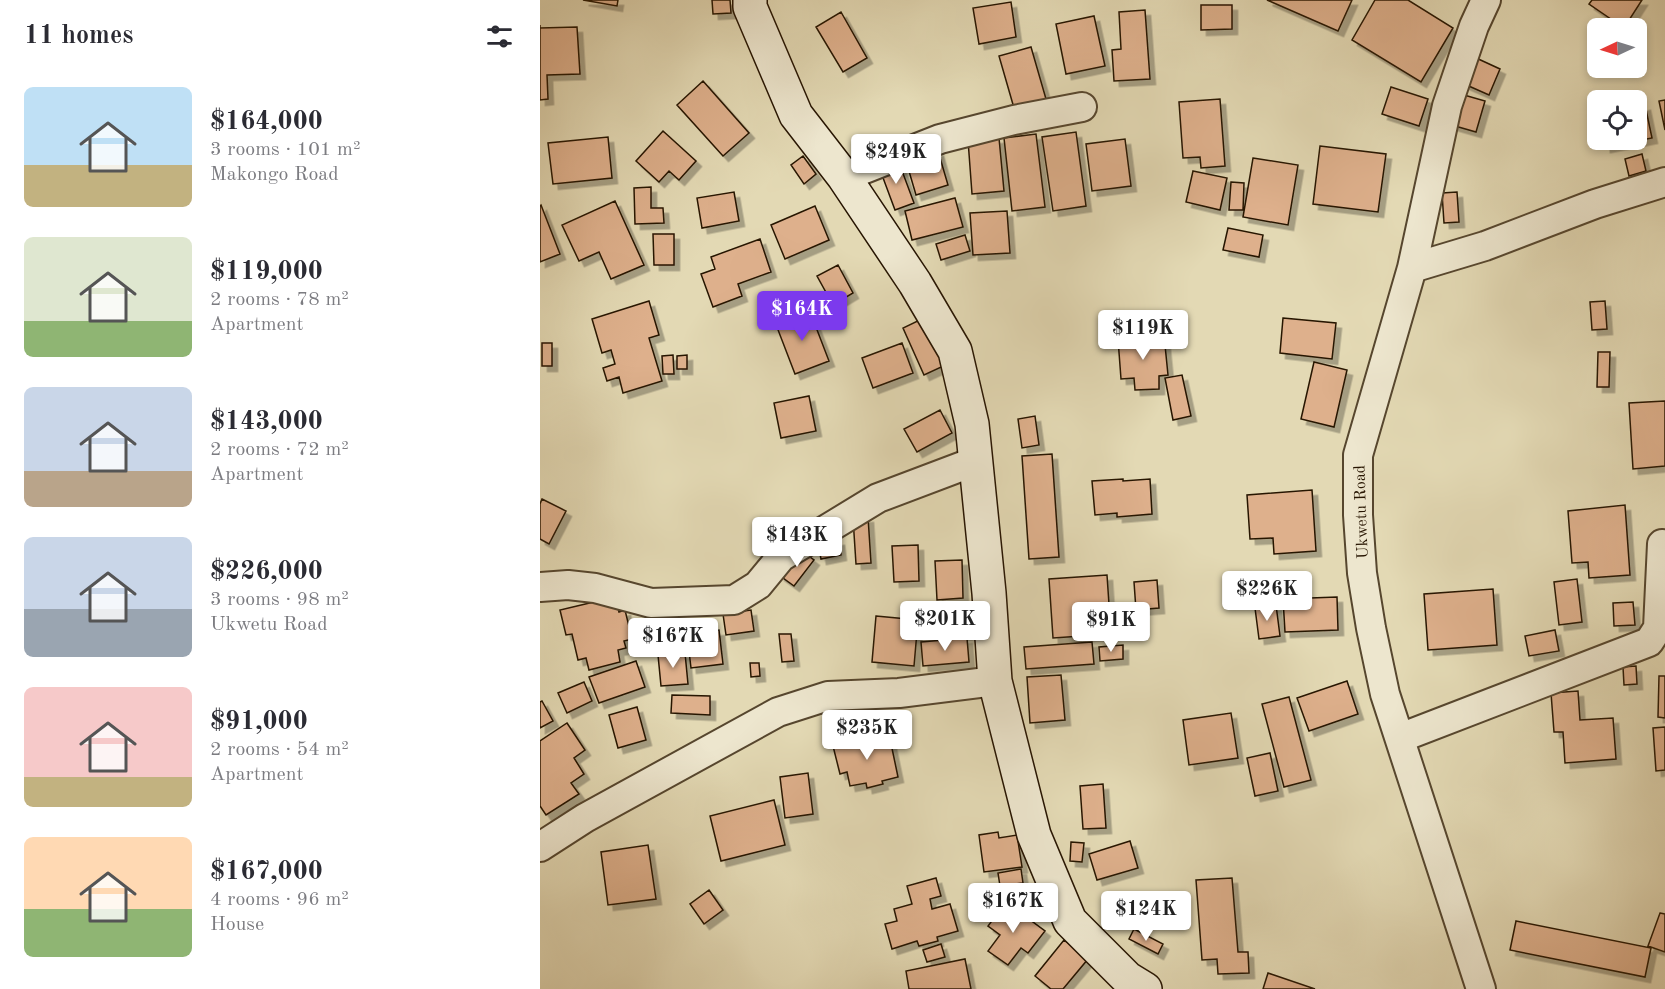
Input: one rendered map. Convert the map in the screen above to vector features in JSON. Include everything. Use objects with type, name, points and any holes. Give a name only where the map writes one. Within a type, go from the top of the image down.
[{"type":"street","points":[[750,0],[750,7],[796,116],[844,177],[915,283],[955,351],[972,424],[989,593],[995,681],[1034,835],[1070,921],[1129,985]]},
{"type":"street","name":"Ukwetu Road","points":[[1481,989],[1385,694],[1362,573],[1358,515],[1358,455],[1412,268],[1447,106],[1474,26],[1486,0]]},
{"type":"street","points":[[844,177],[940,139],[1082,106]]},
{"type":"street","points":[[1412,268],[1485,246],[1595,204],[1665,182]]},
{"type":"street","points":[[540,587],[568,585],[595,588],[651,603],[734,600],[758,585],[781,557],[878,498],[976,460]]},
{"type":"street","points":[[1400,738],[1649,642],[1658,628],[1662,544]]},
{"type":"street","points":[[540,847],[585,818],[778,712],[828,696],[900,693],[995,681]]},
{"type":"building","points":[[583,0],[618,0],[617,6]]},
{"type":"building","points":[[712,0],[730,0],[731,13],[713,14]]},
{"type":"building","points":[[1267,0],[1352,0],[1338,31]]},
{"type":"building","points":[[1375,0],[1408,0],[1453,28],[1421,82],[1352,40]]},
{"type":"building","points":[[1592,0],[1642,0],[1630,18],[1609,18],[1589,4]]},
{"type":"building","points":[[1011,2],[1016,37],[979,44],[973,8]]},
{"type":"building","points":[[1201,5],[1232,5],[1232,29],[1201,30]]},
{"type":"building","points":[[1145,10],[1150,79],[1114,81],[1112,50],[1121,49],[1119,12]]},
{"type":"building","points":[[841,12],[867,58],[843,72],[816,27]]},
{"type":"building","points":[[1094,16],[1105,66],[1066,74],[1056,24]]},
{"type":"building","points":[[577,27],[580,74],[547,75],[548,99],[540,100],[540,28]]},
{"type":"building","points":[[1031,47],[1046,99],[1014,108],[999,56]]},
{"type":"building","points":[[1474,57],[1500,69],[1489,95],[1462,83]]},
{"type":"building","points":[[703,81],[749,133],[723,156],[677,105]]},
{"type":"building","points":[[1391,87],[1428,99],[1419,126],[1382,114]]},
{"type":"building","points":[[1457,93],[1485,101],[1476,132],[1448,124]]},
{"type":"building","points":[[1220,99],[1225,166],[1201,168],[1200,157],[1183,158],[1179,102]]},
{"type":"building","points":[[1665,100],[1665,130],[1659,101]]},
{"type":"building","points":[[1647,114],[1652,138],[1647,139]]},
{"type":"building","points":[[663,131],[696,161],[679,180],[669,171],[659,182],[636,161]]},
{"type":"building","points":[[1076,132],[1086,206],[1053,211],[1042,137]]},
{"type":"building","points":[[1036,134],[1045,207],[1012,211],[1004,138]]},
{"type":"building","points":[[608,137],[612,178],[553,184],[548,143]]},
{"type":"building","points":[[999,138],[1004,191],[972,194],[968,140]]},
{"type":"building","points":[[1125,139],[1131,186],[1092,191],[1086,144]]},
{"type":"building","points":[[1320,146],[1386,154],[1378,212],[1313,204]]},
{"type":"building","points":[[938,151],[948,185],[916,195],[906,161]]},
{"type":"building","points":[[1642,154],[1646,171],[1629,176],[1625,159]]},
{"type":"building","points":[[803,156],[816,174],[804,184],[791,165]]},
{"type":"building","points":[[1253,158],[1298,165],[1288,225],[1243,217]]},
{"type":"building","points":[[898,160],[914,203],[895,210],[879,167]]},
{"type":"building","points":[[1193,171],[1227,178],[1220,210],[1186,202]]},
{"type":"building","points":[[1231,182],[1244,183],[1243,210],[1229,210]]},
{"type":"building","points":[[651,187],[651,208],[663,208],[664,223],[635,224],[634,188]]},
{"type":"building","points":[[734,192],[739,221],[702,228],[697,198]]},
{"type":"building","points":[[1457,192],[1459,222],[1444,223],[1442,193]]},
{"type":"building","points":[[955,198],[963,227],[912,240],[905,211]]},
{"type":"building","points":[[615,201],[644,265],[611,279],[599,252],[579,261],[562,225]]},
{"type":"building","points":[[540,206],[560,254],[540,262]]},
{"type":"building","points":[[815,206],[829,240],[785,259],[771,225]]},
{"type":"building","points":[[1007,211],[1010,253],[973,255],[970,213]]},
{"type":"building","points":[[1228,228],[1263,235],[1259,257],[1223,250]]},
{"type":"building","points":[[653,234],[674,234],[674,265],[654,265]]},
{"type":"building","points":[[965,235],[970,251],[941,260],[936,244]]},
{"type":"building","points":[[760,239],[771,272],[738,284],[742,296],[713,307],[701,274],[715,269],[711,257]]},
{"type":"building","points":[[838,265],[853,293],[833,305],[817,276]]},
{"type":"building","points":[[649,301],[659,335],[649,338],[662,381],[623,393],[619,377],[607,381],[603,368],[615,364],[611,350],[602,353],[592,319]]},
{"type":"building","points":[[1605,301],[1607,329],[1592,330],[1590,302]]},
{"type":"building","points":[[809,309],[829,361],[795,374],[775,322]]},
{"type":"building","points":[[928,316],[950,363],[924,375],[903,328]]},
{"type":"building","points":[[1283,318],[1336,323],[1332,359],[1280,353]]},
{"type":"building","points":[[1164,335],[1168,375],[1159,376],[1159,389],[1135,390],[1134,378],[1121,379],[1118,339]]},
{"type":"building","points":[[542,343],[552,343],[552,366],[542,366]]},
{"type":"building","points":[[902,343],[913,373],[873,388],[862,358]]},
{"type":"building","points":[[1598,352],[1610,352],[1609,387],[1597,387]]},
{"type":"building","points":[[673,355],[674,374],[663,374],[662,356]]},
{"type":"building","points":[[687,355],[687,369],[677,369],[677,356]]},
{"type":"building","points":[[1314,362],[1347,370],[1334,427],[1301,419]]},
{"type":"building","points":[[1182,375],[1191,416],[1173,420],[1165,378]]},
{"type":"building","points":[[809,396],[816,431],[781,438],[774,403]]},
{"type":"building","points":[[1665,401],[1665,466],[1633,469],[1629,403]]},
{"type":"building","points":[[940,410],[952,433],[917,452],[904,429]]},
{"type":"building","points":[[1035,416],[1039,445],[1022,448],[1018,419]]},
{"type":"building","points":[[1052,454],[1059,557],[1029,559],[1022,456]]},
{"type":"building","points":[[1123,479],[1123,481],[1150,479],[1152,514],[1117,517],[1117,513],[1095,515],[1092,481]]},
{"type":"building","points":[[1312,490],[1316,551],[1274,554],[1273,538],[1250,539],[1247,495]]},
{"type":"building","points":[[542,499],[566,511],[549,544],[540,539]]},
{"type":"building","points":[[1625,505],[1630,575],[1589,578],[1588,562],[1572,563],[1568,511]]},
{"type":"building","points":[[868,517],[871,563],[856,564],[853,518]]},
{"type":"building","points":[[839,540],[841,555],[821,559],[818,544]]},
{"type":"building","points":[[918,545],[919,581],[894,582],[892,546]]},
{"type":"building","points":[[799,549],[814,560],[794,586],[779,575]]},
{"type":"building","points":[[962,560],[963,598],[937,600],[935,561]]},
{"type":"building","points":[[1107,575],[1111,634],[1053,638],[1049,579]]},
{"type":"building","points":[[1296,577],[1298,589],[1272,592],[1270,579]]},
{"type":"building","points":[[1577,579],[1582,622],[1559,625],[1554,582]]},
{"type":"building","points":[[1157,580],[1159,608],[1136,610],[1134,582]]},
{"type":"building","points":[[1493,589],[1497,645],[1428,650],[1424,594]]},
{"type":"building","points":[[615,597],[619,612],[625,610],[632,639],[624,641],[626,648],[618,650],[620,662],[589,670],[586,658],[578,660],[572,634],[566,635],[560,610]]},
{"type":"building","points":[[1337,597],[1338,630],[1285,632],[1283,599]]},
{"type":"building","points":[[1633,602],[1635,625],[1614,626],[1613,603]]},
{"type":"building","points":[[966,604],[967,634],[943,635],[943,605]]},
{"type":"building","points":[[1276,605],[1280,636],[1259,639],[1255,608]]},
{"type":"building","points":[[751,610],[754,631],[726,635],[723,614]]},
{"type":"building","points":[[876,616],[918,620],[914,666],[872,662]]},
{"type":"building","points":[[719,630],[723,664],[691,668],[687,634]]},
{"type":"building","points":[[1555,630],[1559,651],[1529,656],[1525,636]]},
{"type":"building","points":[[779,634],[791,634],[794,661],[782,662]]},
{"type":"building","points":[[967,638],[969,662],[923,666],[921,642]]},
{"type":"building","points":[[1092,642],[1094,664],[1026,669],[1024,647]]},
{"type":"building","points":[[1123,645],[1123,659],[1100,661],[1099,647]]},
{"type":"building","points":[[685,653],[688,684],[661,686],[658,655]]},
{"type":"building","points":[[636,661],[645,687],[599,703],[589,677]]},
{"type":"building","points":[[750,663],[759,663],[760,676],[751,677]]},
{"type":"building","points":[[1636,666],[1637,684],[1624,685],[1623,667]]},
{"type":"building","points":[[1061,675],[1065,720],[1030,723],[1027,677]]},
{"type":"building","points":[[1659,676],[1665,676],[1665,718],[1658,717]]},
{"type":"building","points":[[1347,681],[1358,714],[1309,731],[1297,698]]},
{"type":"building","points":[[584,682],[592,701],[567,713],[558,693]]},
{"type":"building","points":[[1578,691],[1580,720],[1613,718],[1616,759],[1565,763],[1563,732],[1554,732],[1551,693]]},
{"type":"building","points":[[672,695],[710,696],[710,715],[671,713]]},
{"type":"building","points":[[1289,697],[1311,780],[1284,787],[1262,704]]},
{"type":"building","points":[[542,701],[553,721],[540,728],[540,702]]},
{"type":"building","points":[[637,707],[646,740],[618,748],[609,715]]},
{"type":"building","points":[[1231,713],[1238,758],[1189,765],[1183,720]]},
{"type":"building","points":[[567,723],[585,750],[574,758],[584,774],[571,783],[579,794],[546,815],[540,806],[540,741]]},
{"type":"building","points":[[1665,727],[1665,770],[1656,771],[1653,728]]},
{"type":"building","points":[[889,734],[898,777],[867,788],[866,783],[850,786],[847,772],[840,774],[833,746]]},
{"type":"building","points":[[1270,753],[1278,791],[1255,796],[1247,758]]},
{"type":"building","points":[[808,773],[813,814],[785,818],[780,777]]},
{"type":"building","points":[[1103,784],[1106,828],[1083,829],[1080,786]]},
{"type":"building","points":[[774,800],[785,845],[721,861],[710,816]]},
{"type":"building","points":[[998,832],[999,838],[1017,835],[1022,867],[984,872],[979,835]]},
{"type":"building","points":[[1130,841],[1138,868],[1097,880],[1089,854]]},
{"type":"building","points":[[1071,842],[1084,843],[1082,862],[1070,861]]},
{"type":"building","points":[[648,845],[656,899],[608,905],[601,852]]},
{"type":"building","points":[[1021,869],[1023,883],[1000,886],[998,873]]},
{"type":"building","points":[[936,878],[941,896],[930,899],[932,909],[950,904],[958,931],[937,937],[938,941],[919,946],[917,941],[892,949],[885,924],[897,921],[894,909],[912,904],[907,886]]},
{"type":"building","points":[[1232,878],[1238,952],[1248,952],[1249,973],[1218,974],[1217,959],[1202,960],[1196,880]]},
{"type":"building","points":[[709,890],[723,910],[704,924],[690,904]]},
{"type":"building","points":[[1006,902],[1045,931],[1028,953],[1021,948],[1008,965],[988,951],[1000,935],[988,926]]},
{"type":"building","points":[[1660,913],[1665,914],[1665,952],[1648,946]]},
{"type":"building","points":[[1516,921],[1651,948],[1645,977],[1510,950]]},
{"type":"building","points":[[1134,929],[1163,944],[1158,954],[1129,939]]},
{"type":"building","points":[[1064,940],[1088,959],[1063,989],[1051,989],[1035,976]]},
{"type":"building","points":[[941,944],[945,957],[927,962],[923,950]]},
{"type":"building","points":[[965,959],[971,989],[909,989],[906,971]]},
{"type":"building","points":[[1268,973],[1315,989],[1263,989]]}]
